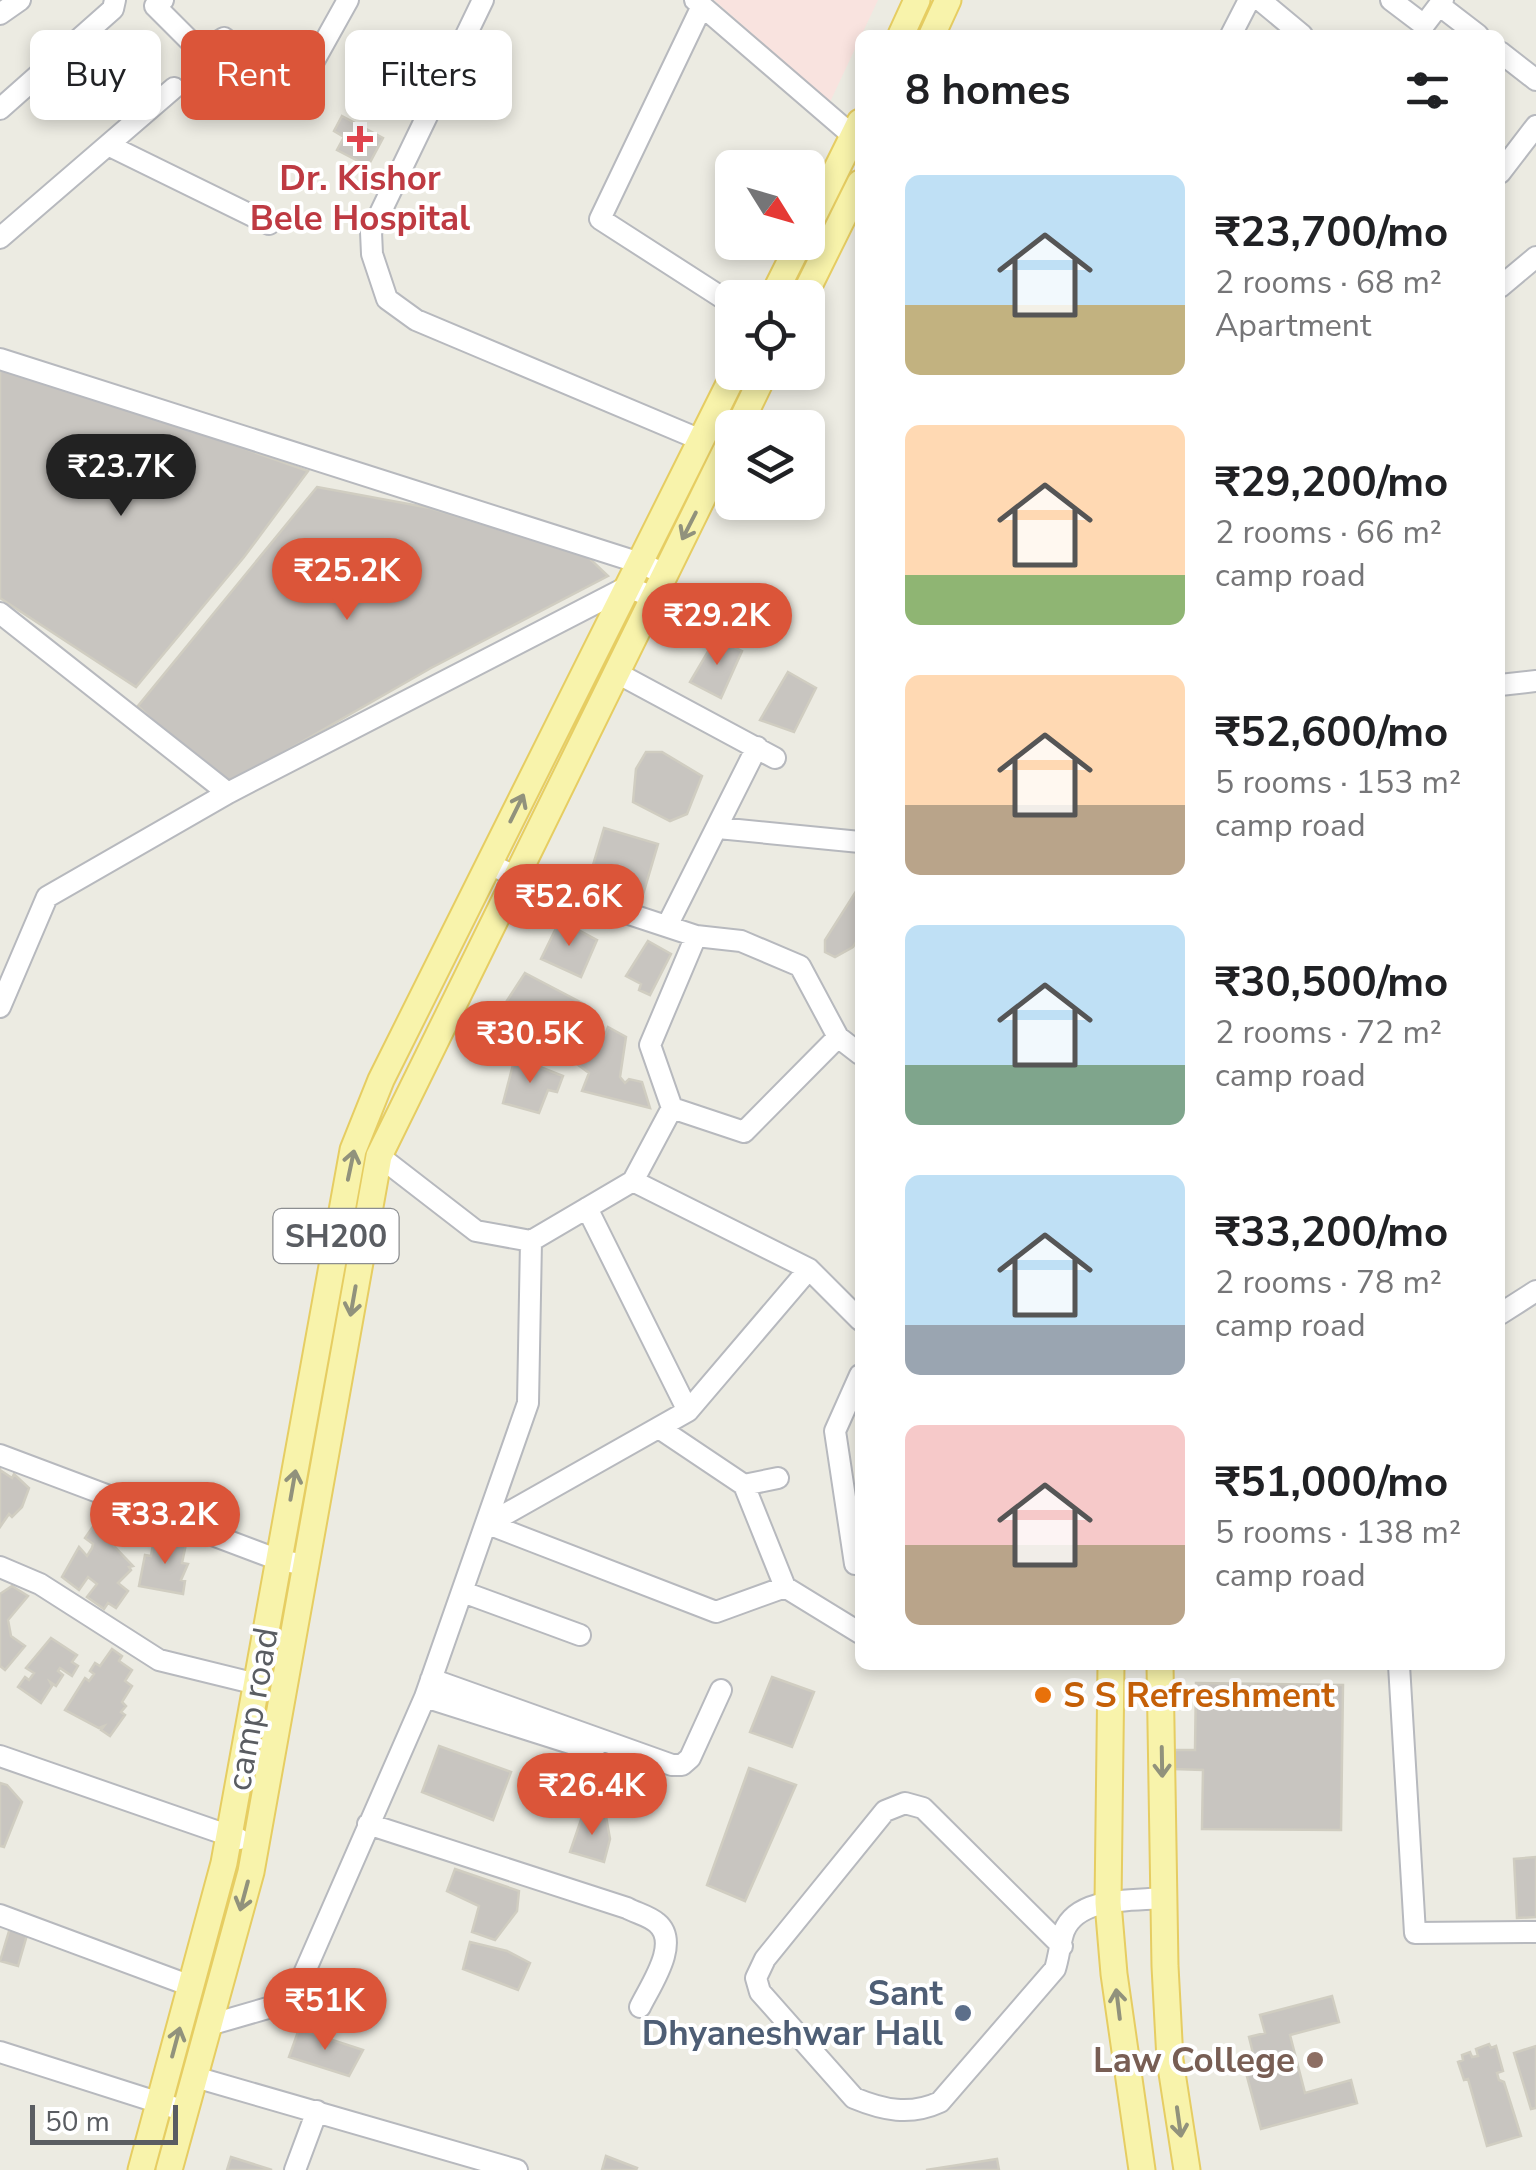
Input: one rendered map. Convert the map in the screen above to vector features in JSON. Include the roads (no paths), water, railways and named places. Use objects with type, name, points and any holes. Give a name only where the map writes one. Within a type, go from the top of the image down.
[{"type":"main road","points":[[907,30],[917,0]]},
{"type":"main road","points":[[934,30],[948,0]]},
{"type":"main road","points":[[825,196],[855,140]]},
{"type":"main road","points":[[812,280],[855,192]]},
{"type":"main road","points":[[825,236],[832,240]]},
{"type":"main road","name":"camp road","points":[[140,2170],[229,1837],[354,1150],[381,1080],[726,390]]},
{"type":"main road","name":"camp road","points":[[169,2170],[256,1842],[379,1156],[715,472]]},
{"type":"main road","points":[[1111,1670],[1108,1902],[1114,1974],[1142,2170]]},
{"type":"main road","points":[[1160,1670],[1170,2060],[1187,2170]]},
{"type":"street","points":[[0,14],[20,0]]},
{"type":"street","points":[[0,109],[113,9],[115,0]]},
{"type":"street","points":[[163,0],[155,6],[201,52],[224,38],[281,86],[314,61],[348,0]]},
{"type":"street","points":[[483,0],[372,232],[372,254],[387,299],[416,320],[701,440]]},
{"type":"street","points":[[1234,30],[1249,0]]},
{"type":"street","points":[[1260,0],[1296,30]]},
{"type":"street","points":[[1391,0],[1424,26],[1441,3],[1472,30]]},
{"type":"street","points":[[715,293],[600,219],[698,3],[855,132]]},
{"type":"street","points":[[1505,56],[1536,80]]},
{"type":"street","points":[[0,238],[174,88]]},
{"type":"street","points":[[1505,166],[1536,126]]},
{"type":"street","points":[[110,146],[270,224]]},
{"type":"street","points":[[1505,282],[1536,258]]},
{"type":"street","points":[[0,359],[640,563],[659,585]]},
{"type":"street","points":[[0,1007],[47,897],[228,794],[628,587],[659,585]]},
{"type":"street","points":[[0,612],[228,794]]},
{"type":"street","points":[[617,674],[766,753],[718,828],[667,926]]},
{"type":"street","points":[[1505,684],[1536,681]]},
{"type":"street","points":[[718,828],[855,842]]},
{"type":"street","points":[[489,864],[516,878],[696,936],[741,941],[800,966],[838,1037],[855,1050]]},
{"type":"street","points":[[379,1156],[476,1231],[531,1241],[633,1180],[672,1108],[650,1046],[696,936]]},
{"type":"street","points":[[672,1108],[744,1132],[838,1037]]},
{"type":"street","points":[[633,1180],[809,1270],[855,1315]]},
{"type":"street","points":[[587,1208],[688,1411]]},
{"type":"street","points":[[210,2025],[292,2000],[428,1688],[528,1403],[531,1241]]},
{"type":"street","points":[[488,1524],[688,1411],[809,1270]]},
{"type":"street","points":[[1505,1311],[1536,1291]]},
{"type":"street","points":[[855,1386],[835,1431],[855,1564]]},
{"type":"street","points":[[658,1428],[744,1485],[786,1587],[855,1630]]},
{"type":"street","points":[[0,1455],[280,1560],[306,1565]]},
{"type":"street","points":[[744,1485],[778,1478]]},
{"type":"street","points":[[488,1524],[716,1612],[786,1587]]},
{"type":"street","points":[[0,1568],[40,1584],[159,1660],[257,1684]]},
{"type":"street","points":[[463,1592],[580,1635]]},
{"type":"street","points":[[1399,1670],[1415,1933],[1536,1932]]},
{"type":"street","points":[[428,1688],[672,1765],[682,1765],[690,1758],[721,1690]]},
{"type":"street","points":[[428,1688],[589,1749],[594,1755],[588,1775]]},
{"type":"street","points":[[0,1756],[229,1837],[256,1842]]},
{"type":"street","points":[[1062,1946],[922,1808],[905,1803],[886,1811],[765,1959],[756,1978],[760,1992],[854,2098],[874,2106],[914,2112],[940,2102],[1055,1969],[1062,1946],[1064,1931],[1076,1914],[1108,1902],[1164,1898]]},
{"type":"street","points":[[368,1824],[626,1908],[658,1923],[666,1938],[666,1950],[640,2007]]},
{"type":"street","points":[[0,1915],[191,1986]]},
{"type":"street","points":[[0,2052],[185,2111]]},
{"type":"street","points":[[195,2077],[517,2170]]},
{"type":"street","points":[[295,2170],[317,2111]]},
{"type":"place","name":"Dr. Kishor Bele Hospital","points":[[360,139]]},
{"type":"place","name":"S S Refreshment","points":[[1043,1695]]},
{"type":"place","name":"Sant Dhyaneshwar Hall","points":[[963,2013]]},
{"type":"place","name":"Law College","points":[[1315,2060]]}]
